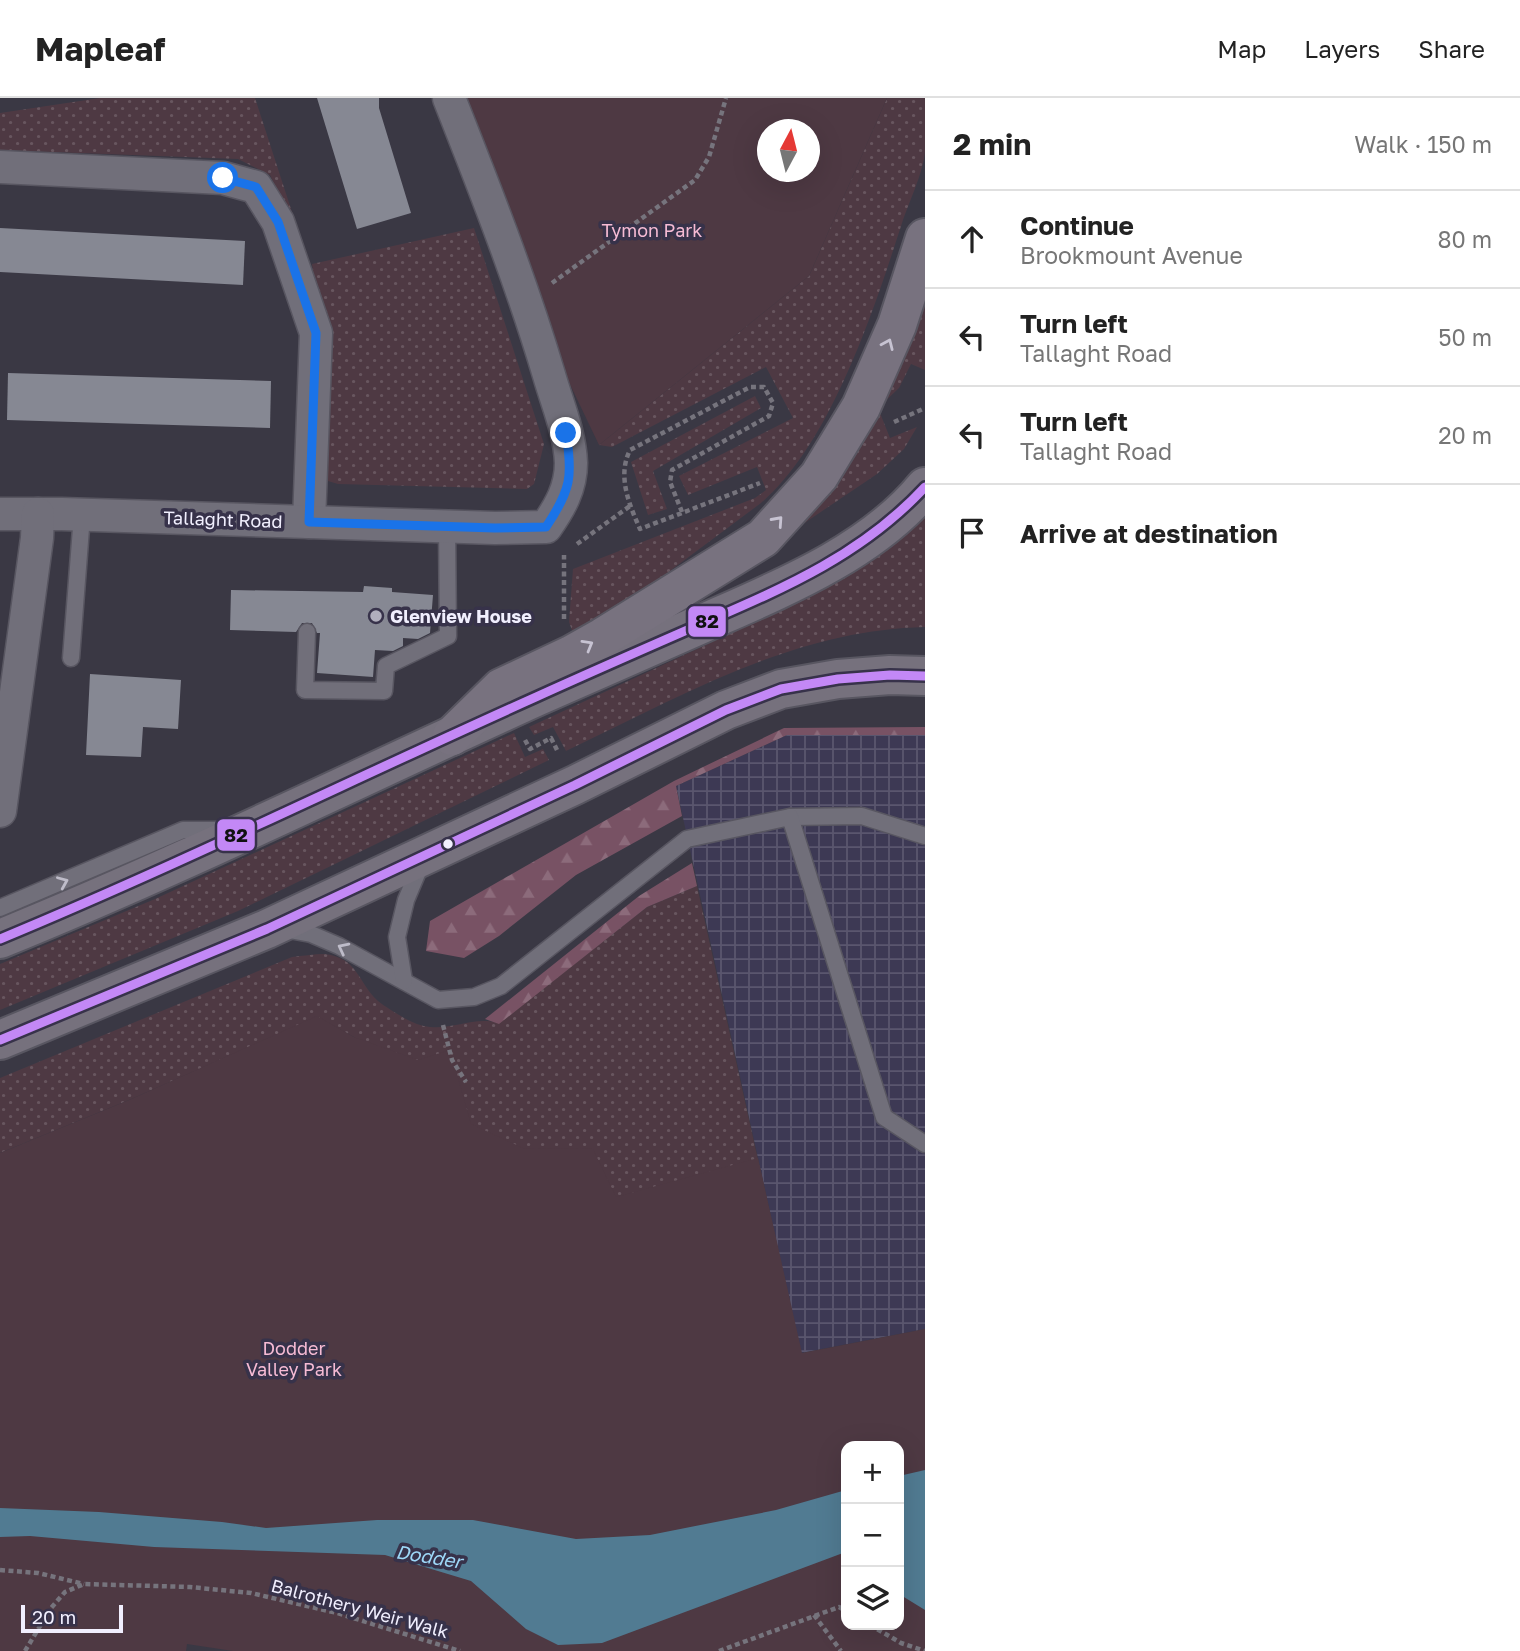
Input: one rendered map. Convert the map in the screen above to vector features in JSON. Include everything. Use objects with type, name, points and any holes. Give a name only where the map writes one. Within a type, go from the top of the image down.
[{"type":"highway","points":[[452,736],[501,688],[593,643],[763,538],[819,476],[861,407],[897,325],[925,238]]},
{"type":"main road","points":[[0,939],[249,830],[760,599],[829,564],[878,531],[912,503],[925,487]]},
{"type":"main road","points":[[0,1040],[267,929],[425,856],[726,710],[781,689],[838,679],[890,675],[925,676]]},
{"type":"street","name":"Tallaght Road","points":[[0,514],[495,528],[546,527],[560,507],[568,487],[571,463],[566,433],[531,315],[449,98]]},
{"type":"street","points":[[0,167],[223,178],[256,187],[278,222],[316,333],[309,522]]},
{"type":"street","points":[[0,811],[38,514]]},
{"type":"lane","points":[[71,658],[82,515]]},
{"type":"lane","points":[[307,632],[305,690],[384,691],[386,666],[448,636],[447,526]]},
{"type":"lane","points":[[267,929],[296,930],[311,934],[339,946],[438,1000],[474,997],[500,986],[687,839],[790,817],[862,816],[917,834]]},
{"type":"lane","points":[[790,817],[884,1117],[925,1144]]},
{"type":"lane","points":[[0,908],[183,830],[249,830]]},
{"type":"lane","points":[[404,981],[397,937],[406,900],[425,856]]},
{"type":"path","points":[[523,295],[558,280],[695,180],[709,158],[726,98]]},
{"type":"path","points":[[682,512],[670,482],[672,470],[769,416],[773,403],[764,387],[750,387],[630,450],[623,473],[630,506],[640,529],[760,483]]},
{"type":"path","points":[[891,424],[925,408]]},
{"type":"path","points":[[521,733],[530,748],[551,738],[557,750]]},
{"type":"path","points":[[438,1000],[447,1047],[458,1072],[466,1082]]},
{"type":"path","name":"Balrothery Weir Walk","points":[[0,1570],[38,1573],[85,1584],[190,1587],[251,1593],[337,1613],[460,1651]]},
{"type":"path","points":[[25,1651],[51,1608],[65,1592],[85,1584]]},
{"type":"path","points":[[719,1651],[814,1615],[841,1608]]},
{"type":"path","points":[[814,1615],[841,1651]]},
{"type":"path","points":[[879,1630],[901,1643],[925,1651]]},
{"type":"shaded area","points":[[787,735],[925,735],[925,1329],[801,1353],[676,786]]},
{"type":"green space","points":[[100,98],[255,98],[302,243],[270,175],[238,159],[0,150],[0,113]]},
{"type":"green space","name":"Tymon Park","points":[[467,98],[887,98],[809,276],[599,445],[565,374]]},
{"type":"green space","points":[[887,98],[925,98],[924,160],[864,334],[829,411],[809,446],[786,477],[761,503],[627,603],[574,636],[569,622],[573,569],[755,498],[766,490],[757,467],[688,495],[679,476],[793,418],[766,367],[612,447],[599,445],[809,276]]},
{"type":"green space","points":[[474,228],[544,444],[534,484],[527,489],[338,484],[328,481],[321,326],[312,264]]},
{"type":"green space","points":[[925,301],[925,370],[911,364],[899,388],[878,408],[890,438],[917,427],[904,449],[877,474],[803,524],[798,512]]},
{"type":"green space","points":[[755,396],[761,408],[653,471],[667,509],[648,515],[631,462]]},
{"type":"green space","points":[[925,508],[925,627],[876,631],[784,653],[696,688],[566,751],[553,727],[534,735],[529,727],[779,611]]},
{"type":"green space","points":[[925,727],[925,735],[787,735],[676,786],[682,816],[576,875],[499,936],[464,958],[426,951],[430,921],[674,781],[784,728]]},
{"type":"green space","points":[[514,733],[525,757],[543,749],[549,760],[238,911],[0,1010],[0,964],[155,899]]},
{"type":"green space","points":[[692,863],[697,886],[647,907],[499,1024],[485,1019],[639,896]]},
{"type":"green space","points":[[697,886],[801,1353],[723,1353],[354,1037],[317,1017],[129,1100],[0,1153],[0,1078],[292,957],[324,954],[344,960],[351,965],[378,1001],[422,1026],[445,1027],[477,1021],[499,1023],[647,907]]},
{"type":"green space","name":"Dodder Valley Park","points":[[317,1016],[354,1037],[418,1060],[450,1050],[471,1124],[523,1148],[593,1149],[616,1197],[758,1158],[802,1353],[925,1329],[925,1651],[233,1651],[187,1644],[186,1651],[0,1651],[0,1153],[129,1100]]},
{"type":"water","points":[[925,1470],[925,1610],[904,1597],[904,1475]]},
{"type":"water","name":"Dodder","points":[[841,1491],[841,1554],[602,1643],[558,1645],[526,1629],[471,1581],[385,1555],[154,1547],[30,1536],[0,1537],[0,1508],[99,1512],[266,1528],[377,1520],[473,1520],[576,1539],[650,1535],[776,1510]]},
{"type":"building","points":[[317,98],[379,98],[379,108],[411,213],[357,229]]},
{"type":"building","points":[[0,228],[245,241],[243,285],[0,272]]},
{"type":"building","points":[[8,373],[271,381],[270,428],[7,420]]},
{"type":"building","name":"Glenview House","points":[[364,586],[392,588],[392,592],[433,595],[430,633],[418,639],[403,638],[403,646],[393,651],[375,650],[373,677],[317,673],[320,633],[317,633],[312,623],[302,623],[296,632],[230,630],[231,590],[363,592]]},
{"type":"building","points":[[90,674],[181,680],[178,729],[143,727],[141,757],[86,755]]},
{"type":"transit line","name":"82","points":[[0,939],[135,881],[469,727],[792,583],[875,532],[925,487]]},
{"type":"transit line","name":"82","points":[[0,1040],[267,929],[575,785],[726,710],[781,689],[838,679],[890,675],[925,676]]},
{"type":"place","name":"Glenview House","points":[[376,616]]},
{"type":"route","points":[[223,178],[256,187],[278,222],[316,333],[309,522],[546,527],[560,507],[568,487],[571,463],[566,433]]}]
